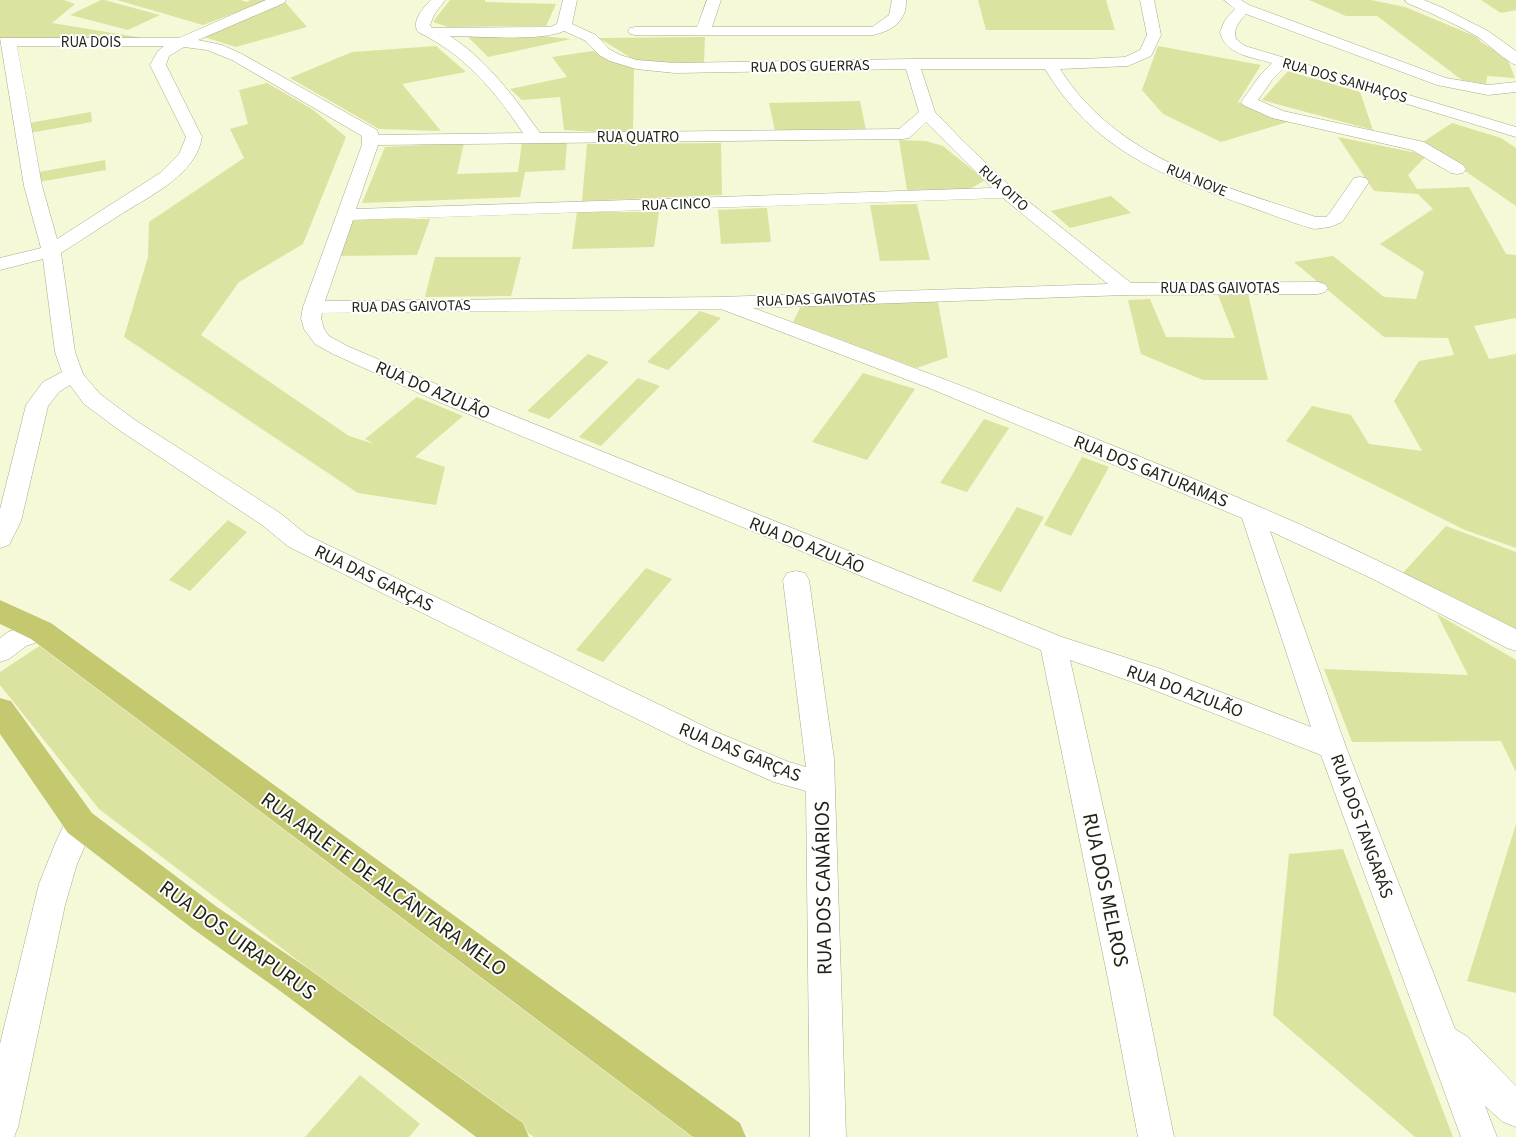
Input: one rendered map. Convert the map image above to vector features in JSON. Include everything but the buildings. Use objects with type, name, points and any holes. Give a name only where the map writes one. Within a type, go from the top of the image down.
[{"type":"main road","name":"RUA ARLETE DE ALCÂNTARA MELO","points":[[0,611],[41,631],[726,1137]]},
{"type":"main road","name":"RUA DOS UIRAPURUS","points":[[0,710],[80,823],[205,918],[293,979],[434,1084],[509,1137]]},
{"type":"street","points":[[0,264],[50,251],[162,181],[175,169],[189,153],[194,137],[158,65],[163,54],[182,42],[230,19],[278,0]]},
{"type":"street","points":[[438,0],[424,18],[423,29],[447,41],[475,66],[505,97],[535,138]]},
{"type":"street","points":[[428,32],[552,31],[564,26],[570,0]]},
{"type":"street","points":[[703,31],[714,0]]},
{"type":"street","name":"RUA DOS GUERRAS","points":[[564,26],[590,38],[604,52],[636,64],[675,68],[912,64],[1050,65],[1116,62],[1142,56],[1150,47],[1154,35],[1147,0]]},
{"type":"street","points":[[1412,0],[1463,24],[1495,42],[1516,60]]},
{"type":"street","points":[[635,31],[873,31],[894,21],[900,4]]},
{"type":"street","points":[[1238,4],[1443,82],[1488,90],[1516,87]]},
{"type":"street","name":"RUA DOS SANHAÇOS","points":[[1238,4],[1227,32],[1229,41],[1240,49],[1516,132]]},
{"type":"street","points":[[754,31],[756,67]]},
{"type":"street","name":"RUA DOIS","points":[[4,42],[182,42],[206,44],[237,56],[371,134],[372,140]]},
{"type":"street","name":"RUA DAS GARÇAS","points":[[4,42],[33,186],[50,251],[65,352],[73,376],[92,399],[127,426],[270,519],[298,541],[704,740],[784,773],[821,784]]},
{"type":"street","points":[[1282,62],[1266,76],[1249,102],[1278,115],[1418,146],[1456,169]]},
{"type":"street","name":"RUA OITO","points":[[912,64],[927,113],[955,143],[1007,193],[1126,289]]},
{"type":"street","name":"RUA NOVE","points":[[1050,65],[1078,105],[1112,136],[1156,163],[1232,194],[1314,223],[1323,223],[1336,218],[1360,182]]},
{"type":"street","points":[[904,134],[927,113]]},
{"type":"street","name":"RUA QUATRO","points":[[372,140],[904,134],[955,143]]},
{"type":"street","points":[[313,307],[372,140]]},
{"type":"street","name":"RUA CINCO","points":[[345,215],[1007,193]]},
{"type":"street","name":"RUA DAS GAIVOTAS","points":[[313,307],[720,303],[789,299],[1126,289],[1318,288]]},
{"type":"street","points":[[777,324],[789,299]]},
{"type":"street","name":"RUA DOS GATURAMAS","points":[[720,303],[937,383],[1252,513],[1380,572],[1516,641]]},
{"type":"street","name":"RUA DO AZULÃO","points":[[313,307],[311,318],[314,329],[322,340],[340,350],[447,397],[758,526],[1053,644],[1151,678],[1332,747]]},
{"type":"street","points":[[0,539],[9,521],[37,405],[51,387],[73,376]]},
{"type":"street","name":"RUA DOS TANGARÁS","points":[[1252,513],[1332,747],[1480,1137]]},
{"type":"street","name":"RUA DOS CANÁRIOS","points":[[796,580],[820,759],[828,1137]]},
{"type":"street","points":[[0,652],[17,639],[41,631]]},
{"type":"street","name":"RUA DOS MELROS","points":[[1053,644],[1127,988],[1156,1137]]},
{"type":"street","points":[[0,1127],[8,1081],[52,887],[67,848],[80,823]]},
{"type":"street","points":[[1441,1038],[1456,1050],[1491,1087],[1516,1109]]},
{"type":"green space","points":[[0,0],[64,0],[75,4],[52,23],[143,38],[0,41]]},
{"type":"green space","points":[[101,0],[160,15],[128,30],[70,15]]},
{"type":"green space","points":[[117,0],[241,0],[247,2],[250,0],[269,0],[203,25]]},
{"type":"green space","points":[[450,0],[556,4],[546,26],[448,27],[433,22]]},
{"type":"green space","points":[[978,0],[1106,0],[1115,30],[986,30]]},
{"type":"green space","points":[[1309,0],[1371,0],[1405,7],[1477,37],[1481,42],[1507,58],[1515,78],[1487,76],[1486,84],[1462,80],[1377,16],[1346,16]]},
{"type":"green space","points":[[1481,0],[1516,0],[1516,10],[1501,13]]},
{"type":"green space","points":[[285,2],[307,27],[236,47],[204,37]]},
{"type":"green space","points":[[466,35],[533,35],[571,39],[488,57]]},
{"type":"green space","points":[[705,37],[704,63],[636,61],[599,38]]},
{"type":"green space","points":[[436,46],[466,72],[402,84],[441,131],[379,129],[290,78],[352,52]]},
{"type":"green space","points":[[1158,46],[1261,65],[1238,102],[1288,122],[1221,142],[1163,114],[1142,90]]},
{"type":"green space","points":[[593,51],[634,68],[633,134],[564,130],[560,97],[522,100],[510,89],[567,77],[552,57]]},
{"type":"green space","points":[[1288,71],[1360,92],[1373,130],[1262,100]]},
{"type":"green space","points":[[267,83],[312,109],[346,137],[303,244],[239,282],[201,335],[349,436],[374,444],[365,439],[417,397],[463,416],[415,457],[445,467],[436,505],[358,493],[124,337],[148,257],[149,222],[244,158],[230,129],[248,124],[239,90]]},
{"type":"green space","points":[[860,101],[866,130],[775,131],[769,103]]},
{"type":"green space","points":[[91,112],[92,122],[29,133],[29,123]]},
{"type":"green space","points":[[1452,123],[1501,138],[1516,148],[1516,206],[1423,142]]},
{"type":"green space","points":[[1338,137],[1427,155],[1408,175],[1417,189],[1469,187],[1506,254],[1516,255],[1516,318],[1474,326],[1489,359],[1516,354],[1516,548],[1465,530],[1286,441],[1312,406],[1351,415],[1369,444],[1422,451],[1394,401],[1419,361],[1454,355],[1448,338],[1384,337],[1294,262],[1333,256],[1384,297],[1416,299],[1424,272],[1380,244],[1433,209],[1418,194],[1374,191]]},
{"type":"green space","points":[[899,140],[926,141],[943,146],[985,180],[970,189],[907,190]]},
{"type":"green space","points":[[567,141],[565,170],[525,172],[520,197],[362,203],[385,147],[464,143],[457,174],[518,172],[522,142]]},
{"type":"green space","points":[[721,143],[722,195],[582,201],[587,144]]},
{"type":"green space","points":[[105,160],[106,170],[39,182],[39,172]]},
{"type":"green space","points":[[1111,196],[1131,213],[1070,228],[1051,211]]},
{"type":"green space","points":[[917,204],[930,260],[880,261],[870,205]]},
{"type":"green space","points":[[767,208],[771,242],[721,244],[718,210]]},
{"type":"green space","points":[[577,212],[659,212],[654,247],[572,249]]},
{"type":"green space","points":[[347,219],[430,219],[417,255],[334,256]]},
{"type":"green space","points":[[435,257],[521,257],[511,296],[425,297]]},
{"type":"green space","points":[[1248,294],[1268,380],[1203,380],[1141,354],[1128,300],[1150,299],[1166,337],[1235,338],[1218,295]]},
{"type":"green space","points":[[804,300],[938,302],[948,357],[917,368],[793,322]]},
{"type":"green space","points":[[700,311],[721,318],[668,370],[647,362]]},
{"type":"green space","points":[[588,354],[609,362],[549,419],[527,411]]},
{"type":"green space","points":[[863,373],[915,389],[867,460],[812,442]]},
{"type":"green space","points":[[638,378],[660,386],[601,446],[579,437]]},
{"type":"green space","points":[[984,419],[1009,428],[967,492],[940,483]]},
{"type":"green space","points":[[1082,457],[1109,467],[1071,536],[1044,525]]},
{"type":"green space","points":[[1017,507],[1044,517],[1001,592],[972,581]]},
{"type":"green space","points":[[228,520],[247,532],[190,591],[169,580]]},
{"type":"green space","points":[[1446,526],[1516,552],[1516,630],[1401,575]]},
{"type":"green space","points":[[646,568],[672,579],[603,662],[576,650]]},
{"type":"green space","points":[[1437,614],[1516,660],[1516,772],[1501,741],[1352,742],[1324,669],[1468,675]]},
{"type":"green space","points":[[41,645],[703,1137],[534,1137],[485,1103],[99,809],[0,685],[0,672]]},
{"type":"green space","points":[[1516,824],[1516,993],[1467,981]]},
{"type":"green space","points":[[1343,849],[1453,1137],[1415,1137],[1273,1015],[1289,854]]},
{"type":"green space","points":[[360,1075],[420,1124],[409,1137],[305,1137]]}]
